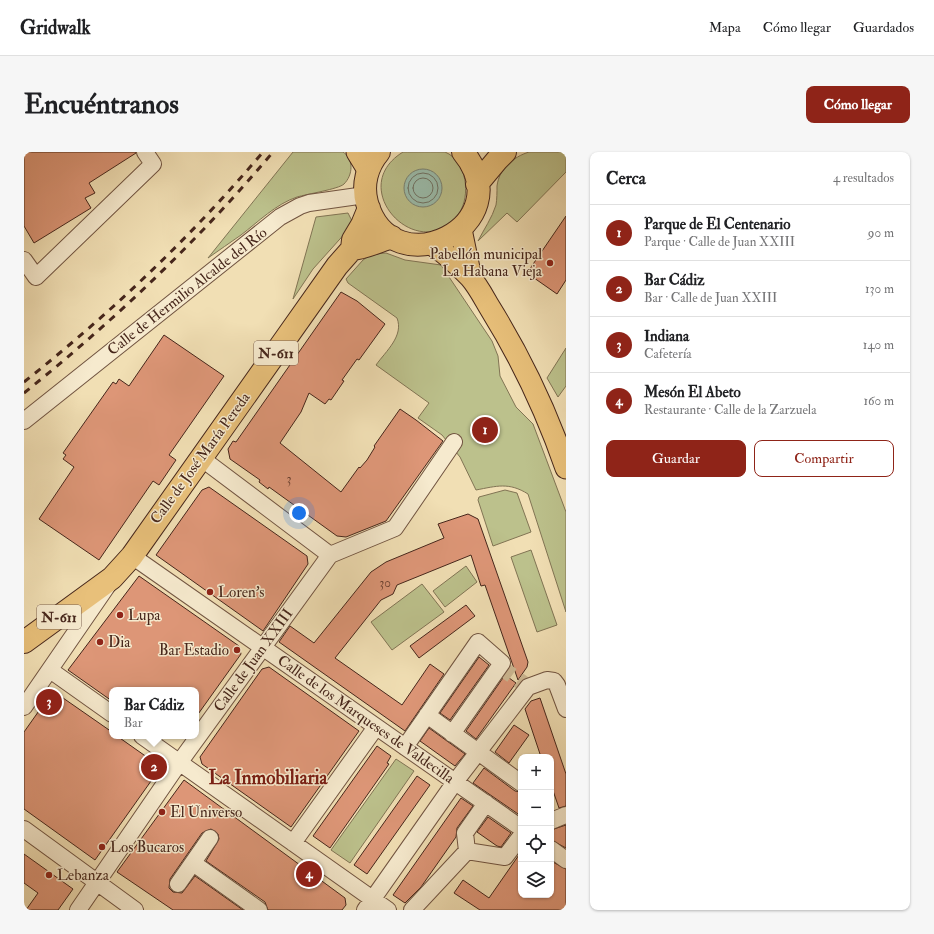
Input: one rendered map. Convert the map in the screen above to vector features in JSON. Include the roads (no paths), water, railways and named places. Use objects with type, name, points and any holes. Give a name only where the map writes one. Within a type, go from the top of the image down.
[{"type":"highway","points":[[367,201],[381,227],[392,237],[415,244],[431,244],[447,239],[461,229],[474,208],[477,184],[474,169],[463,152]]},
{"type":"highway","points":[[477,184],[491,166],[505,152]]},
{"type":"highway","name":"N-611","points":[[367,201],[366,182],[374,161]]},
{"type":"highway","name":"Calle de José María Pereda","points":[[24,642],[112,578],[132,556],[337,266],[352,249],[353,240],[362,225],[367,201]]},
{"type":"highway","points":[[352,249],[361,249],[373,243],[392,237]]},
{"type":"main road","points":[[357,152],[374,161]]},
{"type":"main road","points":[[461,229],[471,278]]},
{"type":"main road","points":[[431,244],[448,255],[471,278],[509,340],[561,442],[566,468]]},
{"type":"street","points":[[24,260],[36,277],[153,164],[145,152]]},
{"type":"street","name":"Calle de Hermilio Alcalde del Río","points":[[24,421],[280,217],[300,206],[309,204],[367,201]]},
{"type":"street","points":[[201,458],[330,555],[395,528],[454,442]]},
{"type":"street","name":"Calle de Juan XXIII","points":[[199,736],[330,555]]},
{"type":"street","name":"Calle de los Marqueses de Valdecilla","points":[[132,556],[518,826]]},
{"type":"street","points":[[24,707],[112,578]]},
{"type":"street","points":[[405,747],[478,642],[502,663],[452,734]]},
{"type":"street","points":[[50,670],[109,712]]},
{"type":"street","points":[[369,904],[455,782],[528,687],[547,680],[554,681],[557,684],[566,709]]},
{"type":"street","points":[[427,715],[477,753],[518,781]]},
{"type":"street","points":[[293,843],[376,727]]},
{"type":"street","points":[[146,739],[293,843],[369,904],[388,910]]},
{"type":"street","name":"Calle de Juan XXIII","points":[[78,910],[197,739]]},
{"type":"street","points":[[412,910],[467,851],[465,833],[486,803]]},
{"type":"street","points":[[24,829],[135,910]]},
{"type":"street","points":[[178,884],[210,838]]},
{"type":"street","points":[[467,851],[505,857],[518,840]]},
{"type":"street","points":[[554,851],[566,860]]},
{"type":"street","points":[[193,863],[259,910]]},
{"type":"water","points":[[419,169],[427,169],[437,174],[441,181],[441,195],[437,202],[427,207],[419,207],[409,202],[407,199],[404,192],[404,184],[409,174],[412,172]]},
{"type":"tunnel","points":[[499,666],[528,687]]},
{"type":"railway","points":[[24,382],[88,329],[149,273],[208,214],[263,152]]},
{"type":"railway","points":[[24,393],[91,337],[185,248],[273,152]]},
{"type":"place","name":"Pabellón municipal La Habana Vieja","points":[[550,263]]},
{"type":"place","name":"Parque de El Centenario","points":[[485,430]]},
{"type":"place","name":"Loren's","points":[[210,592]]},
{"type":"place","name":"Lupa","points":[[120,615]]},
{"type":"place","name":"Dia","points":[[100,642]]},
{"type":"place","name":"Bar Estadio","points":[[237,650]]},
{"type":"place","name":"Indiana","points":[[49,702]]},
{"type":"place","name":"Bar Cádiz","points":[[154,767]]},
{"type":"place","name":"El Universo","points":[[162,812]]},
{"type":"place","name":"Los Bucaros","points":[[102,847]]},
{"type":"place","name":"Mesón El Abeto","points":[[309,874]]},
{"type":"place","name":"Lebanza","points":[[49,875]]},
{"type":"district","name":"La Inmobiliaria","points":[[268,777]]}]
